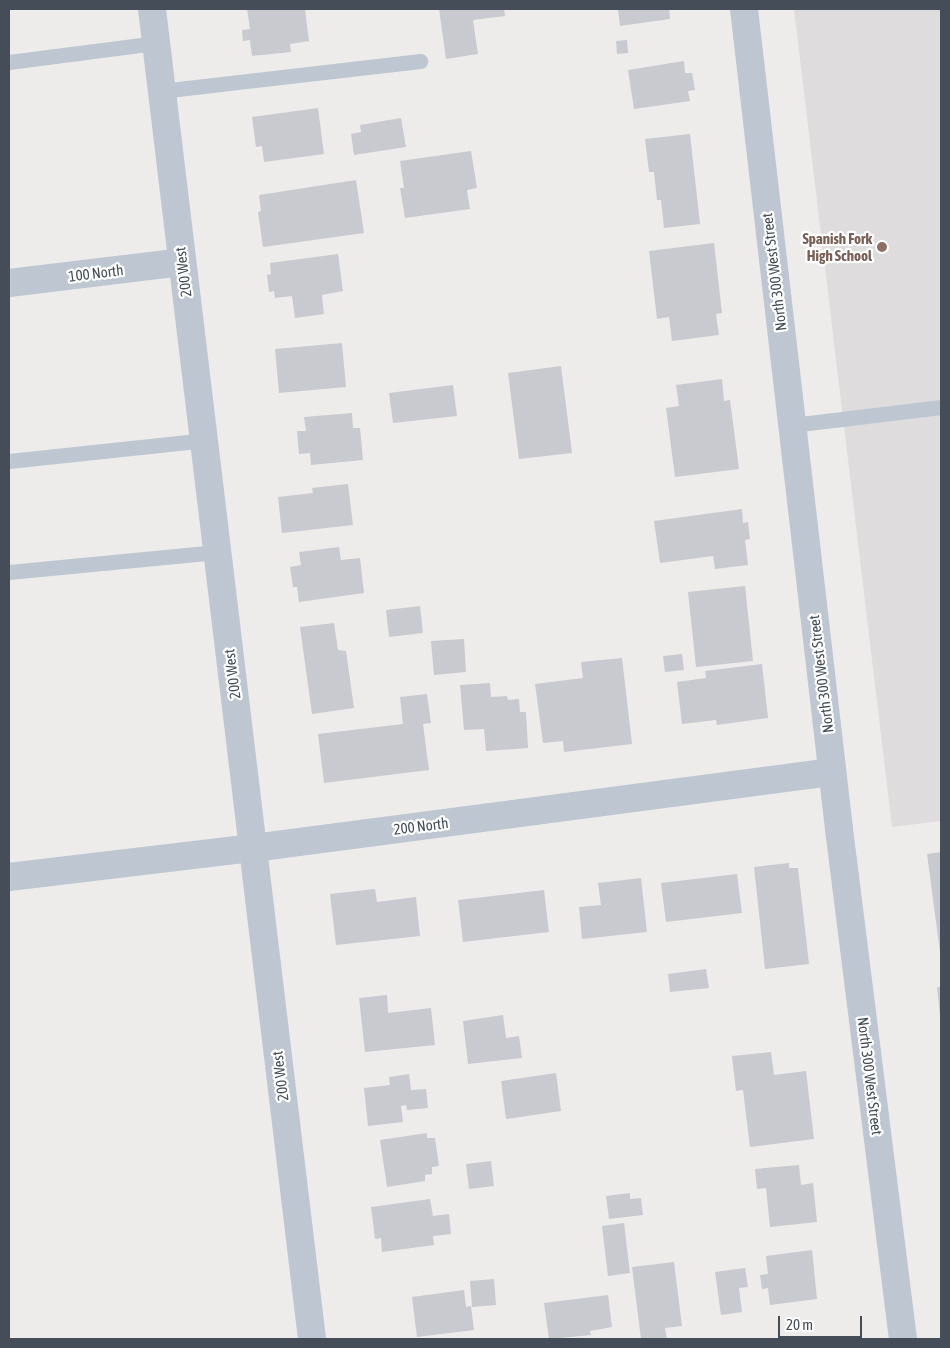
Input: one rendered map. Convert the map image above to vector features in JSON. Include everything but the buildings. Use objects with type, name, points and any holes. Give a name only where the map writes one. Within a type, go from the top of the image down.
[{"type":"street","name":"200 West","points":[[152,9],[312,1339]]},
{"type":"street","name":"North 300 West Street","points":[[744,9],[832,772],[903,1339]]},
{"type":"street","name":"100 North","points":[[9,283],[182,262]]},
{"type":"street","name":"200 North","points":[[9,877],[253,848],[832,772]]},
{"type":"lane","points":[[9,62],[155,43]]},
{"type":"lane","points":[[161,91],[420,61]]},
{"type":"lane","points":[[792,424],[941,407]]},
{"type":"lane","points":[[9,461],[204,440]]},
{"type":"lane","points":[[9,572],[217,552]]},
{"type":"shaded area","name":"Spanish Fork High School","points":[[794,9],[941,9],[941,821],[892,827]]},
{"type":"place","name":"Spanish Fork High School","points":[[882,247]]}]
